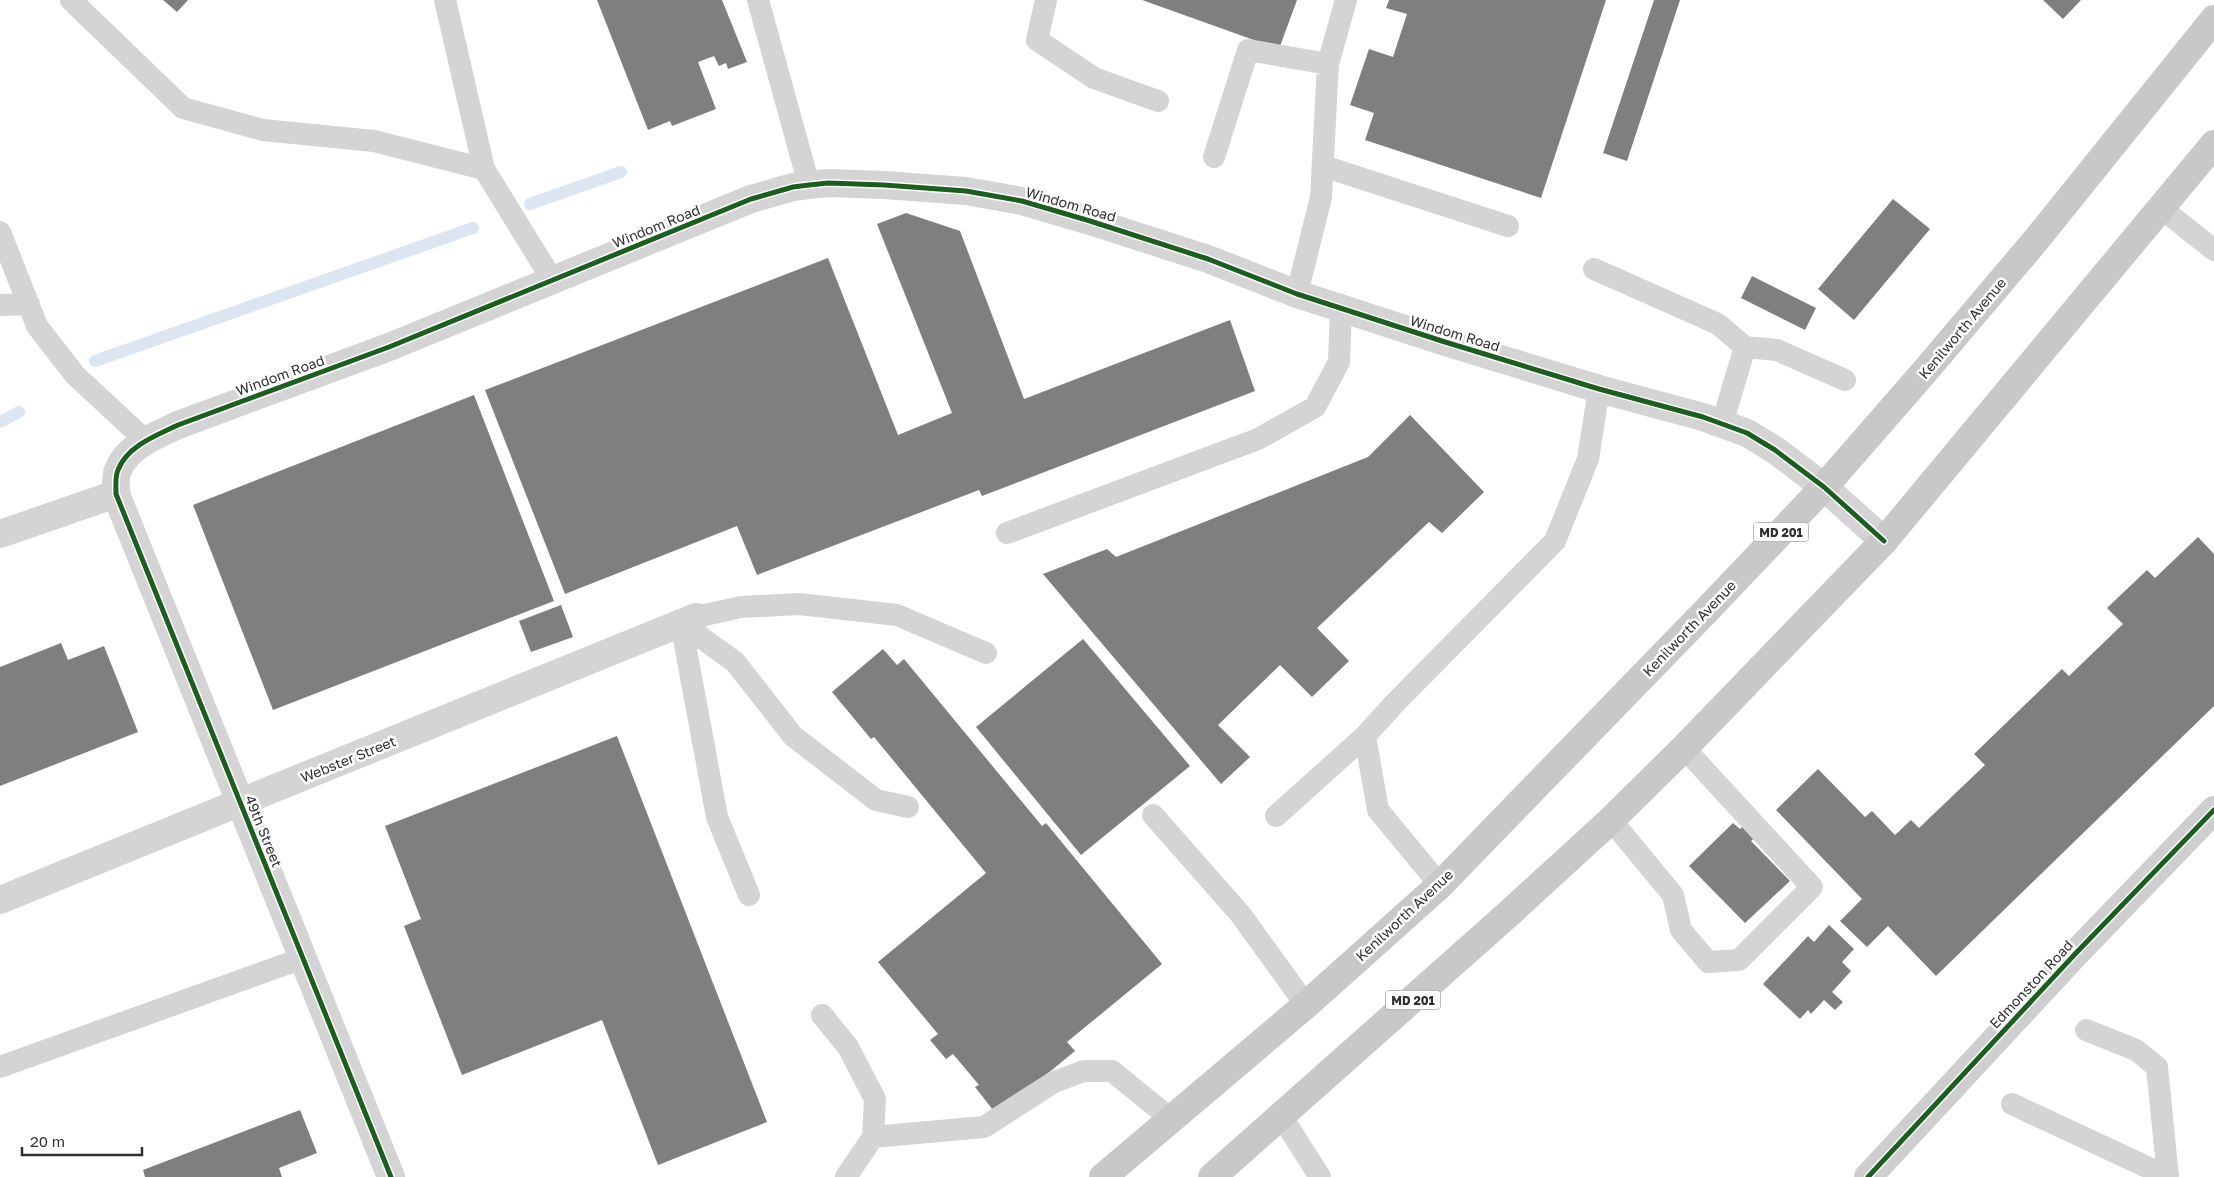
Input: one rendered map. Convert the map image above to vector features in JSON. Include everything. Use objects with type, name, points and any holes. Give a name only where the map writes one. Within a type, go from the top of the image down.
[{"type":"main road","name":"Kenilworth Avenue","points":[[1103,1177],[1306,1005],[1440,885],[1824,487],[2036,240],[2214,19]]},
{"type":"main road","name":"MD 201","points":[[1212,1177],[1282,1117],[1612,820],[1684,748],[1884,541],[2214,144]]},
{"type":"street","name":"Windom Road","points":[[116,494],[118,470],[129,454],[146,440],[178,425],[389,347],[751,199],[793,187],[828,183],[966,191],[1022,201],[1208,259],[1297,294],[1598,389],[1722,424],[1747,433],[1768,446],[1824,487],[1884,541]]},
{"type":"street","points":[[0,534],[116,494]]},
{"type":"street","name":"49th Street","points":[[116,494],[391,1177]]},
{"type":"street","name":"Webster Street","points":[[0,900],[688,620]]},
{"type":"street","name":"Edmonston Road","points":[[1868,1177],[2076,953],[2214,810]]},
{"type":"lane","points":[[71,0],[183,108],[263,130],[374,141],[484,169]]},
{"type":"lane","points":[[445,0],[484,169],[553,281]]},
{"type":"lane","points":[[758,0],[809,185]]},
{"type":"lane","points":[[1046,0],[1037,40],[1094,78],[1158,102]]},
{"type":"lane","points":[[1297,294],[1321,196],[1328,64],[1346,0]]},
{"type":"lane","points":[[1214,157],[1248,50],[1328,64]]},
{"type":"lane","points":[[1323,166],[1508,226]]},
{"type":"lane","points":[[2161,208],[2214,250]]},
{"type":"lane","points":[[0,232],[37,326],[75,375],[146,440]]},
{"type":"lane","points":[[1594,269],[1718,324],[1745,347],[1777,350],[1845,380]]},
{"type":"lane","points":[[0,304],[29,304]]},
{"type":"lane","points":[[1007,533],[1258,438],[1314,407],[1339,362],[1341,308]]},
{"type":"lane","points":[[1722,424],[1745,347]]},
{"type":"lane","points":[[1276,816],[1365,736],[1395,703],[1555,541],[1588,459],[1598,389]]},
{"type":"lane","points":[[688,620],[741,607],[799,604],[897,615],[986,653]]},
{"type":"lane","points":[[688,620],[735,662],[793,736],[876,800],[908,807]]},
{"type":"lane","points":[[688,620],[718,818],[749,895]]},
{"type":"lane","points":[[1365,736],[1378,810],[1440,885]]},
{"type":"lane","points":[[1612,820],[1673,895],[1681,930],[1708,962],[1739,960],[1812,887],[1684,748]]},
{"type":"lane","points":[[1153,815],[1241,914],[1306,1005]]},
{"type":"lane","points":[[0,1066],[303,958]]},
{"type":"lane","points":[[822,1015],[848,1047],[875,1099],[873,1137],[846,1177]]},
{"type":"lane","points":[[2086,1030],[2136,1050],[2157,1068],[2168,1177]]},
{"type":"lane","points":[[873,1137],[984,1127],[1054,1082],[1084,1071],[1112,1071],[1171,1119]]},
{"type":"lane","points":[[2012,1104],[2149,1168],[2159,1177]]},
{"type":"lane","points":[[1282,1117],[1320,1177]]},
{"type":"building","points":[[163,0],[188,0],[177,12]]},
{"type":"building","points":[[597,0],[722,0],[747,62],[728,69],[726,63],[719,66],[714,56],[698,62],[716,109],[672,126],[670,121],[648,130]]},
{"type":"building","points":[[1142,0],[1297,0],[1279,49]]},
{"type":"building","points":[[1389,0],[1606,0],[1541,198],[1365,140],[1374,113],[1350,105],[1369,49],[1393,57],[1407,14],[1386,8]]},
{"type":"building","points":[[1654,0],[1680,0],[1627,161],[1603,153]]},
{"type":"building","points":[[2043,0],[2081,0],[2063,19]]},
{"type":"building","points":[[1893,199],[1930,229],[1854,320],[1818,289]]},
{"type":"building","points":[[906,213],[960,231],[1024,399],[1230,320],[1255,391],[982,496],[979,490],[757,575],[737,526],[565,594],[485,390],[828,258],[898,435],[952,413],[877,224]]},
{"type":"building","points":[[1752,276],[1816,308],[1805,330],[1741,298]]},
{"type":"building","points":[[474,395],[554,601],[273,710],[193,505]]},
{"type":"building","points":[[1410,415],[1484,492],[1442,533],[1429,522],[1317,628],[1349,661],[1312,697],[1280,665],[1218,725],[1250,757],[1221,784],[1043,574],[1107,549],[1116,557],[1368,457]]},
{"type":"building","points":[[2198,537],[2214,554],[2214,706],[1936,976],[1888,926],[1867,947],[1840,921],[1862,899],[1776,810],[1818,769],[1865,817],[1872,811],[1895,835],[1911,820],[1919,828],[1985,765],[1974,754],[2062,669],[2069,676],[2123,624],[2107,608],[2147,570],[2155,578]]},
{"type":"building","points":[[561,605],[573,637],[531,652],[519,621]]},
{"type":"building","points":[[1083,639],[1190,766],[1081,855],[976,727]]},
{"type":"building","points":[[61,643],[68,660],[104,646],[138,732],[0,786],[0,667]]},
{"type":"building","points":[[883,649],[897,665],[904,659],[1042,826],[1046,823],[1162,964],[1067,1042],[1075,1051],[997,1115],[975,1087],[979,1085],[953,1054],[946,1059],[930,1040],[938,1034],[878,962],[986,873],[874,737],[871,739],[832,692]]},
{"type":"building","points":[[617,736],[767,1122],[658,1165],[602,1020],[462,1075],[404,926],[421,919],[385,826]]},
{"type":"building","points":[[1733,823],[1740,829],[1744,825],[1756,837],[1751,841],[1790,881],[1745,923],[1689,866]]},
{"type":"building","points":[[1829,925],[1854,949],[1842,962],[1851,971],[1832,992],[1843,1002],[1835,1010],[1824,1000],[1811,1014],[1808,1010],[1800,1019],[1763,984],[1808,936],[1814,942]]},
{"type":"building","points":[[300,1110],[317,1153],[279,1168],[282,1177],[145,1177],[143,1170]]},
{"type":"waterway","points":[[530,204],[621,172]]},
{"type":"waterway","points":[[95,361],[473,228]]},
{"type":"waterway","points":[[0,422],[19,412]]},
{"type":"cycle path","points":[[391,1177],[116,494],[117,472],[128,454],[143,442],[178,425],[389,347],[751,199],[793,187],[828,183],[884,185],[966,191],[1022,201],[1208,259],[1297,294],[1445,342],[1599,389],[1703,417],[1747,433],[1775,450],[1824,487],[1884,541]]},
{"type":"cycle path","points":[[1868,1177],[2076,953],[2214,810]]}]
